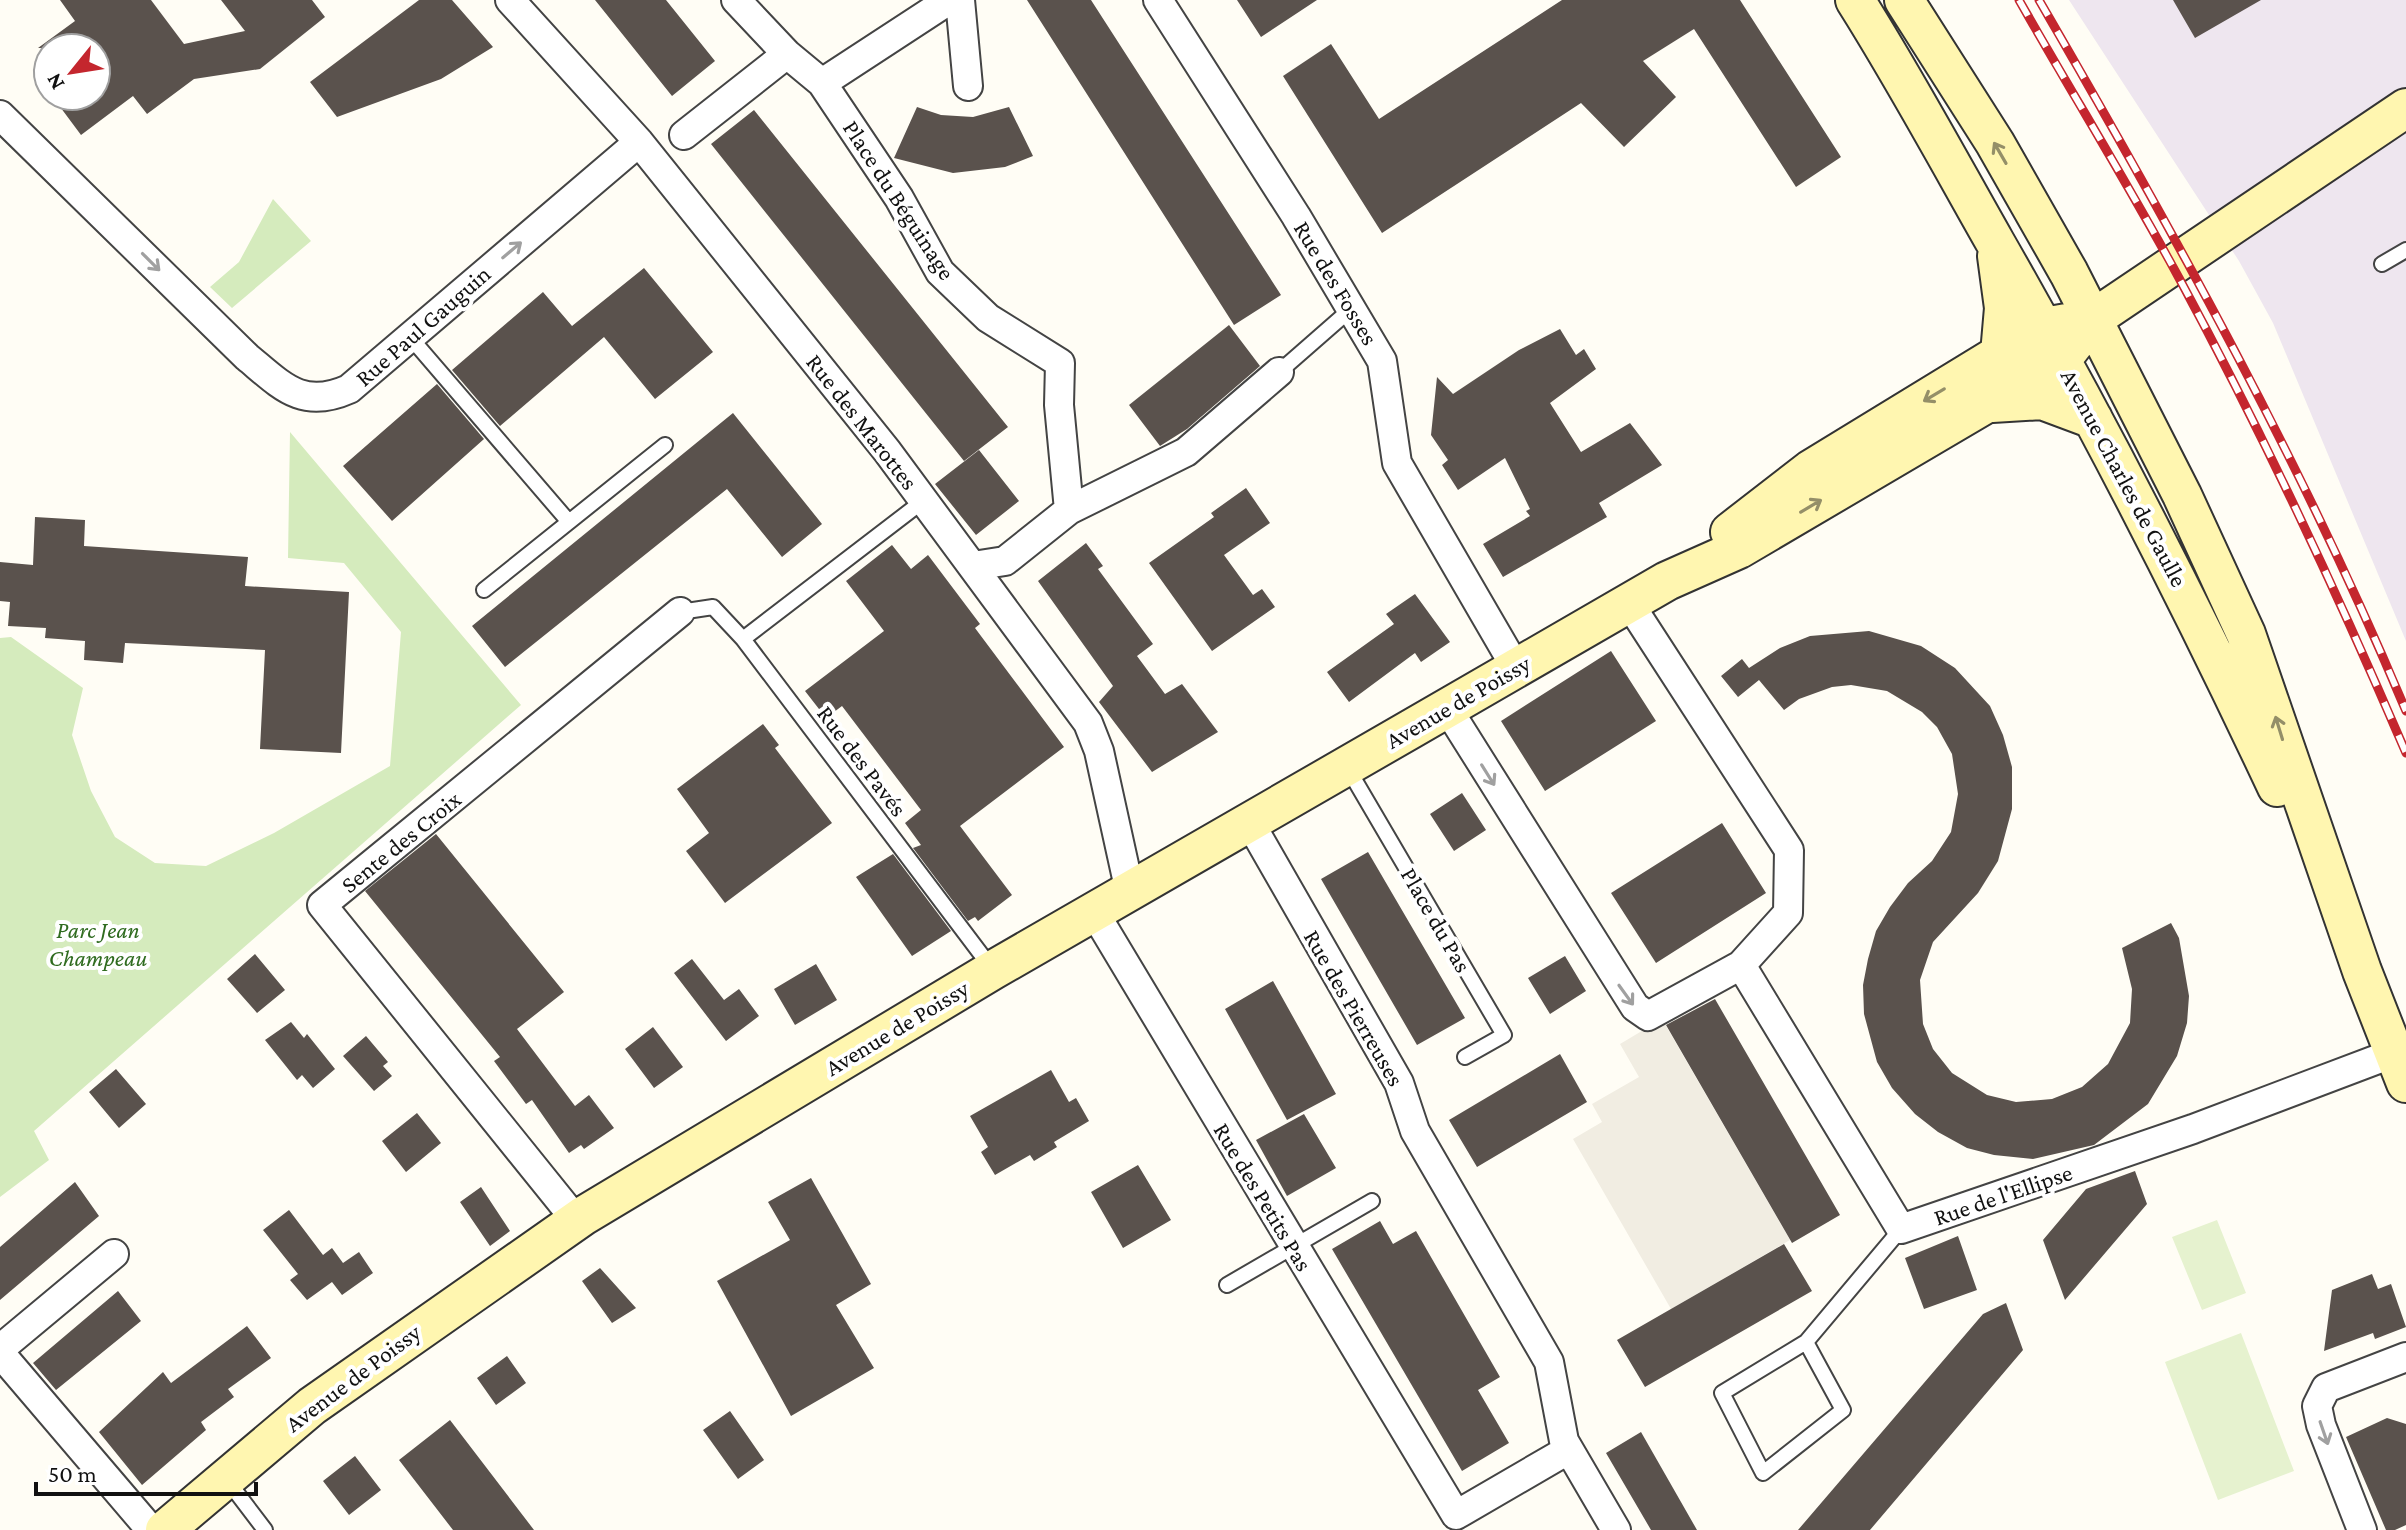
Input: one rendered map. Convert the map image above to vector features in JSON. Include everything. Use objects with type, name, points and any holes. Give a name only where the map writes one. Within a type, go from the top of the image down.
[{"type":"main road","name":"Avenue Charles de Gaulle","points":[[1855,0],[1902,76],[1995,241],[2076,329],[2093,419],[2200,623],[2362,971]]},
{"type":"main road","name":"Avenue Charles de Gaulle","points":[[1904,0],[1995,143],[2076,329],[2182,495],[2266,685],[2362,971],[2400,1068]]},
{"type":"main road","points":[[1902,76],[1947,122],[2076,329],[2192,473],[2220,578]]},
{"type":"main road","points":[[2076,329],[2406,108]]},
{"type":"main road","points":[[1995,241],[2004,308],[2000,354]]},
{"type":"main road","name":"Avenue de Poissy","points":[[1667,581],[1810,470],[2000,354],[2076,329]]},
{"type":"main road","name":"Avenue de Poissy","points":[[165,1530],[225,1477],[336,1388],[576,1220],[993,970],[1667,581],[1739,549],[1985,404],[2076,329]]},
{"type":"main road","points":[[1985,404],[2042,400],[2093,419]]},
{"type":"street","name":"Rue des Marottes","points":[[510,0],[639,142],[897,464],[1088,723],[1099,751],[1130,892]]},
{"type":"street","name":"Place du Béguinage","points":[[736,0],[787,54],[822,83],[899,198],[940,272],[988,318],[1060,363],[1059,405],[1069,510]]},
{"type":"street","points":[[822,83],[949,0]]},
{"type":"street","points":[[960,0],[968,86]]},
{"type":"street","name":"Rue des Fosses","points":[[1158,0],[1296,216],[1382,361],[1397,463],[1516,668]]},
{"type":"street","points":[[684,135],[787,54]]},
{"type":"street","name":"Rue Paul Gauguin","points":[[0,115],[247,357],[300,396],[332,397],[349,389],[639,142]]},
{"type":"street","points":[[973,566],[1005,561],[1069,510],[1186,452],[1279,372]]},
{"type":"street","points":[[1447,708],[1635,1007],[1648,1016],[1741,965],[1788,913],[1789,850],[1629,603]]},
{"type":"street","name":"Sente des Croix","points":[[576,1220],[322,905],[680,612]]},
{"type":"street","name":"Rue des Pierreuses","points":[[1250,823],[1399,1083],[1415,1131],[1549,1362],[1568,1450]]},
{"type":"street","name":"Rue des Petits Pas","points":[[1094,912],[1456,1515],[1568,1450]]},
{"type":"street","name":"Rue de l'Ellipse","points":[[1741,965],[1901,1229],[2165,1139],[2400,1068]]},
{"type":"street","points":[[114,1254],[0,1351],[151,1530]]},
{"type":"street","points":[[2362,1530],[2321,1425],[2317,1406],[2326,1388],[2406,1357]]},
{"type":"street","points":[[1568,1450],[1616,1530]]},
{"type":"lane","points":[[2382,264],[2406,250]]},
{"type":"lane","points":[[1279,372],[1351,309]]},
{"type":"lane","points":[[410,337],[569,522]]},
{"type":"lane","points":[[484,590],[665,445]]},
{"type":"lane","points":[[743,639],[923,501]]},
{"type":"lane","name":"Rue des Pavés","points":[[680,612],[713,607],[743,639],[993,970]]},
{"type":"lane","name":"Place du Pas","points":[[1346,767],[1504,1035],[1465,1057]]},
{"type":"lane","points":[[1227,1285],[1372,1201]]},
{"type":"lane","points":[[1806,1342],[1843,1410],[1763,1473],[1722,1393],[1806,1342],[1901,1229]]},
{"type":"lane","points":[[225,1477],[265,1530]]},
{"type":"shaded area","points":[[2069,0],[2406,0],[2406,641],[2273,323],[2239,261]]},
{"type":"shaded area","points":[[1662,1019],[1790,1240],[1671,1309],[1573,1139],[1602,1122],[1592,1104],[1639,1077],[1620,1044]]},
{"type":"green space","points":[[273,199],[311,241],[232,308],[210,287],[239,262]]},
{"type":"green space","name":"Parc Jean Champeau","points":[[290,432],[521,705],[34,1131],[49,1160],[0,1197],[0,638],[11,637],[83,688],[72,735],[91,791],[115,837],[155,863],[206,866],[274,833],[390,766],[401,632],[344,563],[288,558]]},
{"type":"green space","points":[[2217,1220],[2246,1293],[2202,1310],[2172,1237]]},
{"type":"green space","points":[[2241,1333],[2294,1471],[2218,1500],[2165,1362]]},
{"type":"building","points":[[60,0],[151,0],[184,44],[245,31],[221,0],[312,0],[325,17],[260,69],[194,79],[147,114],[133,96],[112,112],[112,32],[60,32],[75,21]]},
{"type":"building","points":[[419,0],[452,0],[493,47],[441,79],[337,117],[310,82]]},
{"type":"building","points":[[595,0],[666,0],[715,61],[672,96]]},
{"type":"building","points":[[1027,0],[1091,0],[1281,295],[1234,325]]},
{"type":"building","points":[[1237,0],[1317,0],[1261,37]]},
{"type":"building","points":[[1562,0],[1740,0],[1841,157],[1796,187],[1694,29],[1643,61],[1676,97],[1624,147],[1581,103],[1382,233],[1283,76],[1331,44],[1379,119]]},
{"type":"building","points":[[2173,0],[2261,0],[2195,38]]},
{"type":"building","points":[[917,107],[941,115],[973,117],[1009,107],[1033,156],[1005,167],[953,173],[894,158]]},
{"type":"building","points":[[754,110],[1008,427],[964,461],[711,144]]},
{"type":"building","points":[[64,112],[112,112],[81,135]]},
{"type":"building","points":[[644,268],[713,352],[655,399],[604,337],[500,426],[452,370],[543,292],[572,326]]},
{"type":"building","points":[[1229,325],[1260,366],[1187,429],[1160,446],[1129,405]]},
{"type":"building","points":[[1560,329],[1576,355],[1584,349],[1596,369],[1550,403],[1581,452],[1630,423],[1662,465],[1599,503],[1607,517],[1503,577],[1483,544],[1530,516],[1526,511],[1530,509],[1505,458],[1458,490],[1442,465],[1448,460],[1431,435],[1437,377],[1453,394],[1519,350]]},
{"type":"building","points":[[437,384],[484,439],[392,521],[343,466]]},
{"type":"building","points":[[733,413],[822,524],[782,557],[727,489],[505,667],[472,626]]},
{"type":"building","points":[[979,450],[1019,501],[976,535],[935,484]]},
{"type":"building","points":[[1246,488],[1270,523],[1224,555],[1253,595],[1262,589],[1275,607],[1212,651],[1149,563],[1214,517],[1211,513]]},
{"type":"building","points":[[35,517],[85,520],[84,546],[248,557],[245,586],[349,592],[341,753],[260,749],[265,650],[125,643],[123,663],[84,660],[85,641],[45,638],[46,628],[8,626],[10,602],[0,601],[0,562],[33,565]]},
{"type":"building","points":[[1086,543],[1103,566],[1098,569],[1153,644],[1137,656],[1165,694],[1182,684],[1218,732],[1152,772],[1099,702],[1113,686],[1038,581]]},
{"type":"building","points":[[892,545],[911,569],[928,555],[980,624],[975,628],[1064,747],[960,826],[1012,895],[978,921],[975,917],[968,921],[913,848],[921,845],[905,823],[921,810],[842,706],[826,718],[805,691],[884,631],[846,581]]},
{"type":"building","points":[[1415,594],[1450,642],[1421,662],[1415,653],[1349,702],[1327,672],[1394,624],[1386,614]]},
{"type":"building","points":[[1869,631],[1921,646],[1955,668],[1990,706],[2012,767],[2012,809],[1998,861],[1978,893],[1933,942],[1920,980],[1923,1024],[1933,1049],[1952,1073],[1987,1095],[2016,1102],[2052,1099],[2082,1087],[2108,1064],[2130,1023],[2132,989],[2122,948],[2171,923],[2179,938],[2189,996],[2187,1023],[2177,1056],[2148,1104],[2094,1145],[2033,1159],[1994,1155],[1967,1148],[1938,1132],[1915,1114],[1892,1088],[1877,1062],[1864,1014],[1863,985],[1868,959],[1876,931],[1890,907],[1908,883],[1932,861],[1951,832],[1958,794],[1952,754],[1937,727],[1922,712],[1887,691],[1851,685],[1832,687],[1799,699],[1784,710],[1759,680],[1738,697],[1721,676],[1742,659],[1749,668],[1780,648],[1810,636]]},
{"type":"building","points":[[1611,651],[1656,721],[1545,791],[1501,721]]},
{"type":"building","points":[[763,724],[779,745],[775,748],[832,823],[725,903],[686,851],[709,833],[677,789]]},
{"type":"building","points":[[1462,793],[1486,830],[1454,851],[1430,814]]},
{"type":"building","points":[[1722,823],[1766,893],[1656,963],[1611,893]]},
{"type":"building","points":[[436,834],[564,992],[517,1029],[575,1106],[589,1095],[614,1128],[584,1149],[581,1145],[569,1153],[532,1100],[526,1104],[494,1061],[500,1057],[365,891]]},
{"type":"building","points":[[1368,852],[1465,1018],[1417,1045],[1321,879]]},
{"type":"building","points":[[893,854],[951,931],[912,956],[856,877]]},
{"type":"building","points":[[255,954],[285,990],[257,1013],[227,979]]},
{"type":"building","points":[[1565,956],[1586,991],[1550,1014],[1528,978]]},
{"type":"building","points":[[692,959],[724,1000],[739,989],[759,1016],[726,1041],[674,973]]},
{"type":"building","points":[[816,964],[837,1000],[795,1025],[774,989]]},
{"type":"building","points":[[1273,981],[1336,1094],[1287,1120],[1225,1009]]},
{"type":"building","points":[[1715,999],[1840,1215],[1792,1243],[1666,1025]]},
{"type":"building","points":[[291,1022],[304,1038],[307,1034],[335,1069],[313,1088],[302,1075],[297,1080],[265,1040]]},
{"type":"building","points":[[653,1027],[683,1067],[654,1088],[625,1049]]},
{"type":"building","points":[[366,1036],[388,1062],[383,1066],[392,1076],[374,1091],[343,1056]]},
{"type":"building","points":[[1560,1054],[1587,1102],[1477,1167],[1449,1120]]},
{"type":"building","points":[[116,1069],[146,1104],[119,1128],[89,1092]]},
{"type":"building","points":[[1051,1070],[1069,1102],[1076,1098],[1089,1121],[1054,1142],[1057,1147],[1034,1161],[1030,1155],[995,1175],[981,1152],[988,1147],[970,1116]]},
{"type":"building","points":[[417,1113],[441,1143],[406,1172],[382,1141]]},
{"type":"building","points":[[1304,1114],[1336,1168],[1287,1196],[1256,1140]]},
{"type":"building","points":[[1138,1165],[1171,1220],[1123,1248],[1091,1192]]},
{"type":"building","points":[[2135,1171],[2147,1204],[2065,1300],[2043,1240],[2086,1189]]},
{"type":"building","points":[[811,1178],[871,1284],[836,1305],[874,1368],[791,1416],[717,1281],[790,1240],[768,1202]]},
{"type":"building","points":[[75,1182],[99,1216],[0,1300],[0,1247]]},
{"type":"building","points":[[481,1187],[510,1231],[490,1246],[460,1202]]},
{"type":"building","points":[[289,1210],[323,1255],[332,1248],[343,1263],[359,1252],[373,1273],[342,1295],[332,1282],[307,1300],[290,1280],[298,1274],[263,1230]]},
{"type":"building","points":[[1380,1221],[1393,1244],[1416,1231],[1500,1377],[1478,1390],[1509,1443],[1462,1471],[1332,1249]]},
{"type":"building","points":[[1958,1236],[1977,1290],[1924,1309],[1905,1258]]},
{"type":"building","points":[[1784,1244],[1812,1291],[1645,1387],[1617,1340]]},
{"type":"building","points":[[600,1268],[636,1308],[612,1323],[582,1281]]},
{"type":"building","points":[[2372,1274],[2378,1289],[2391,1284],[2406,1327],[2375,1339],[2373,1333],[2324,1351],[2332,1290]]},
{"type":"building","points":[[118,1291],[141,1321],[56,1390],[33,1363]]},
{"type":"building","points":[[2006,1303],[2023,1350],[1870,1530],[1798,1530],[1983,1314]]},
{"type":"building","points":[[247,1326],[271,1358],[228,1389],[234,1397],[201,1422],[206,1430],[142,1485],[99,1432],[163,1372],[171,1383]]},
{"type":"building","points":[[507,1356],[526,1383],[496,1405],[477,1378]]},
{"type":"building","points":[[730,1411],[764,1460],[738,1479],[703,1430]]},
{"type":"building","points":[[2387,1418],[2406,1424],[2406,1525],[2395,1530],[2386,1530],[2346,1437]]},
{"type":"building","points":[[450,1420],[534,1530],[453,1530],[399,1460]]},
{"type":"building","points":[[1641,1432],[1697,1530],[1651,1530],[1606,1453]]},
{"type":"building","points":[[355,1456],[381,1490],[349,1515],[323,1481]]},
{"type":"railway","points":[[2019,0],[2140,208],[2210,336],[2298,513],[2406,753]]},
{"type":"railway","points":[[2039,0],[2187,262],[2280,439],[2406,711]]}]
